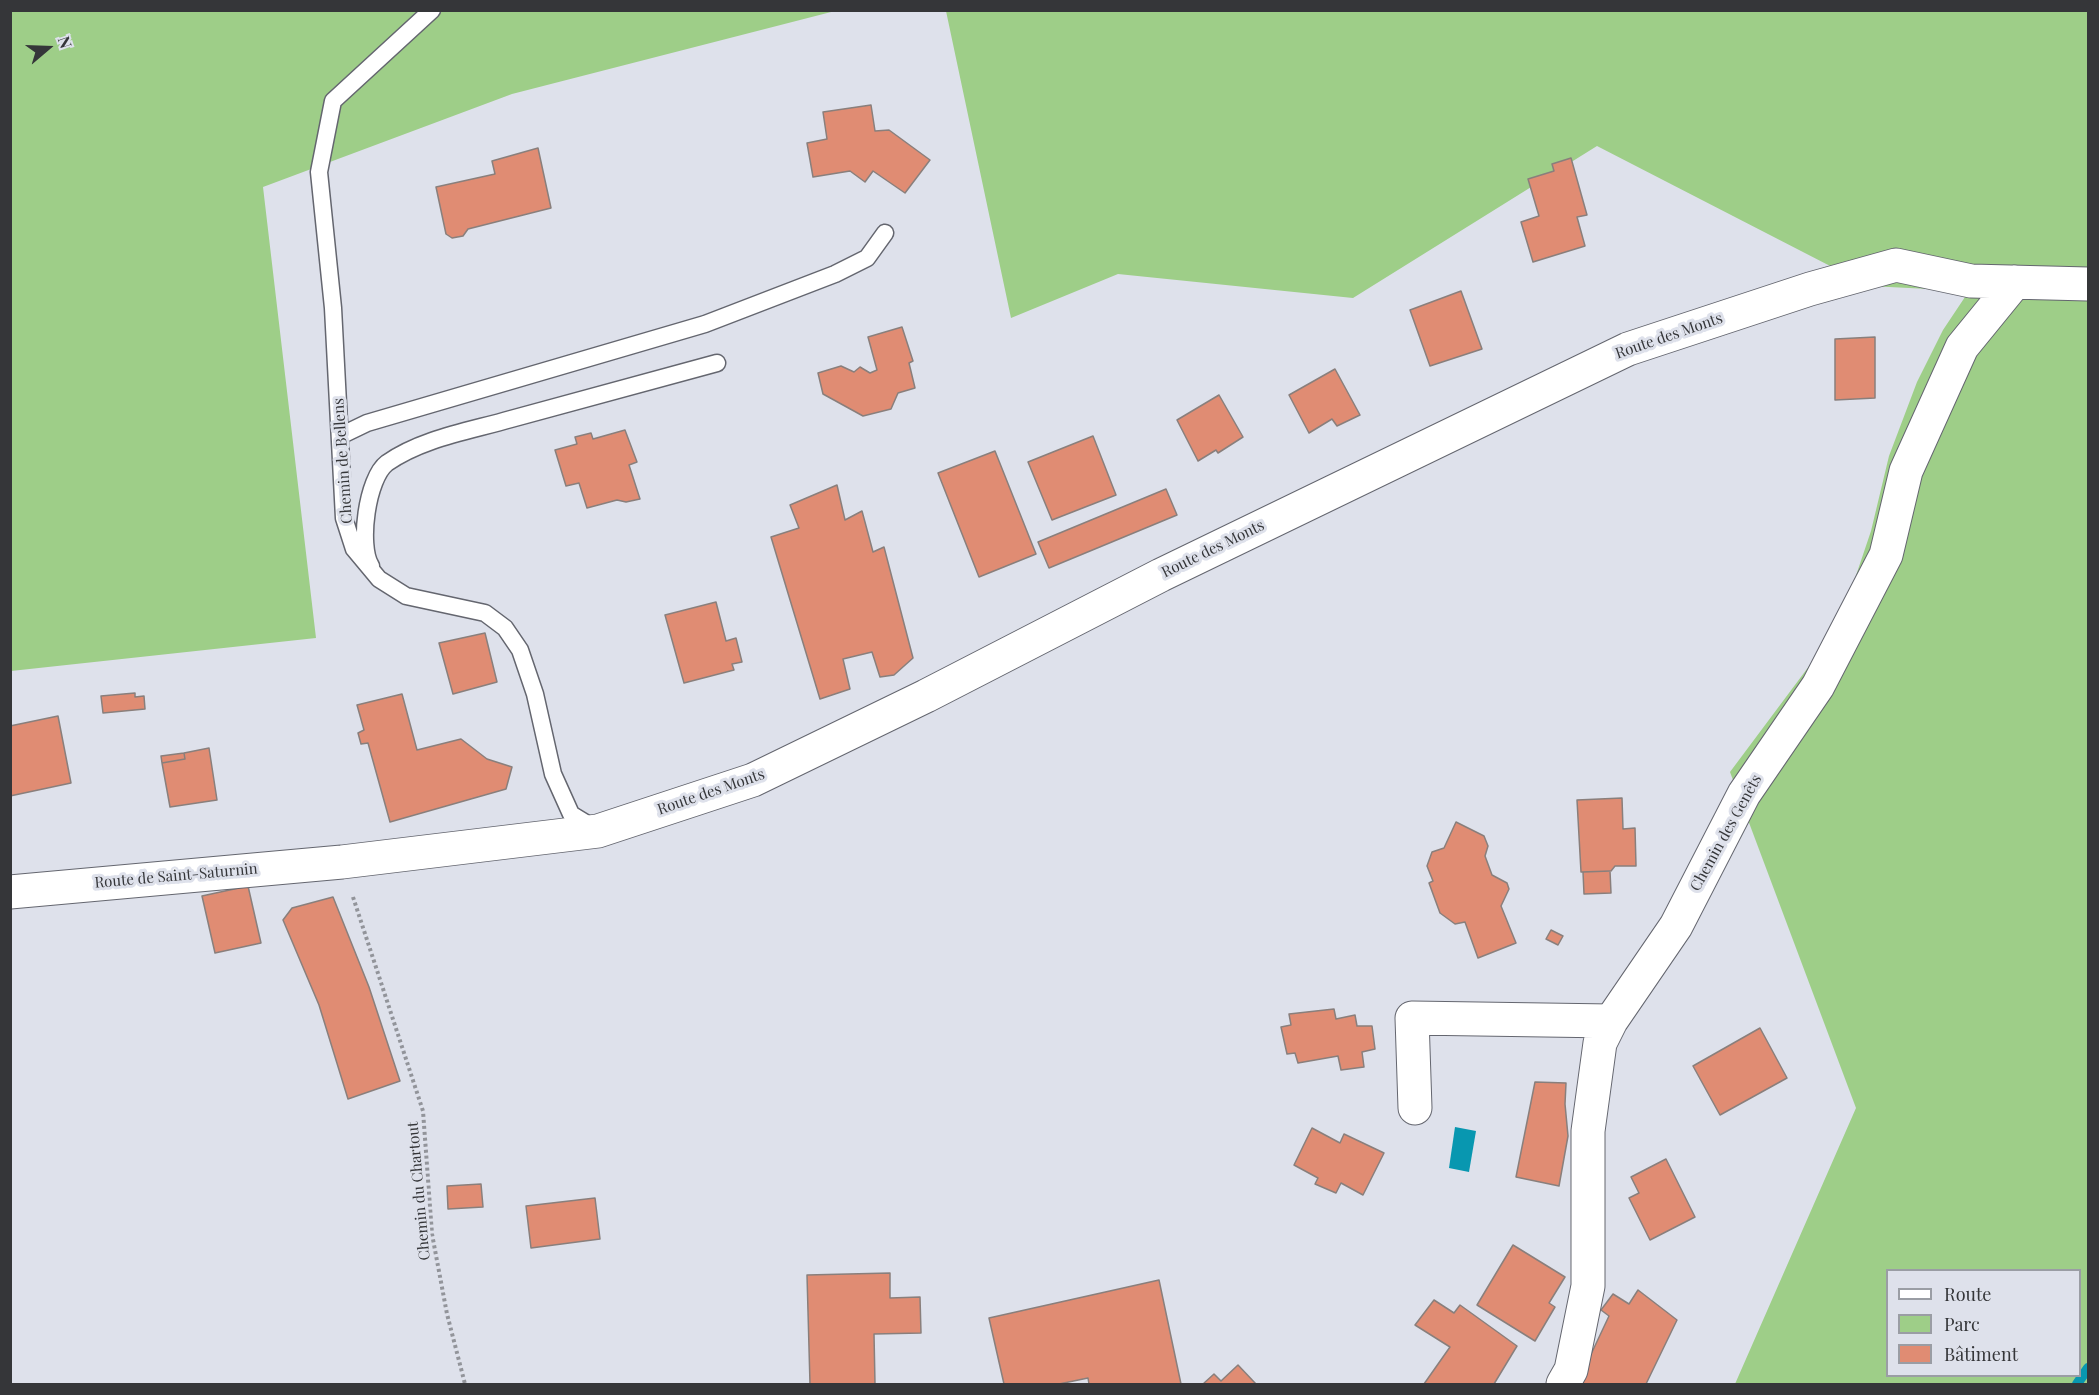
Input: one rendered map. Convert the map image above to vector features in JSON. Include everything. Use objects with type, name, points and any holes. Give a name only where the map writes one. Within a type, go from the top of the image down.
[{"type":"street","name":"Route des Monts","points":[[342,862],[598,831],[753,780],[926,696],[1171,570],[1628,349],[1810,289],[1896,265],[1971,281],[2088,284]]},
{"type":"street","name":"Chemin des Genêts","points":[[1563,1384],[1570,1370],[1588,1286],[1588,1131],[1600,1043],[1611,1021],[1676,926],[1744,794],[1818,686],[1886,555],[1905,471],[1962,347],[2015,282]]},
{"type":"street","name":"Route de Saint-Saturnin","points":[[10,892],[342,862]]},
{"type":"street","points":[[1415,1108],[1413,1018],[1611,1021]]},
{"type":"lane","name":"Chemin de Bellens","points":[[432,10],[333,101],[319,171],[333,308],[344,518],[354,549],[379,579],[406,596],[485,612],[505,628],[520,650],[535,694],[553,774],[571,814],[598,831]]},
{"type":"lane","points":[[340,436],[367,423],[705,324],[835,274],[867,258],[885,233]]},
{"type":"lane","points":[[379,579],[368,561],[366,511],[375,482],[385,465],[431,442],[717,363]]},
{"type":"path","name":"Chemin du Chartout","points":[[342,862],[423,1112],[432,1234],[447,1314],[465,1384]]},
{"type":"green space","points":[[10,11],[835,11],[512,94],[263,187],[316,638],[11,671]]},
{"type":"green space","points":[[946,11],[2088,11],[2088,1384],[1735,1384],[1856,1108],[1730,772],[1839,626],[1871,531],[1889,456],[1917,382],[1943,330],[1969,291],[1869,286],[1597,146],[1353,298],[1118,274],[1011,318]]},
{"type":"water","points":[[1455,1127],[1476,1131],[1469,1172],[1449,1168]]},
{"type":"building","points":[[871,105],[875,131],[889,130],[930,160],[905,193],[873,171],[865,182],[850,171],[813,177],[807,143],[827,139],[823,112]]},
{"type":"building","points":[[538,148],[551,208],[468,229],[463,236],[452,238],[446,234],[436,187],[495,174],[492,161]]},
{"type":"building","points":[[1571,158],[1587,215],[1577,217],[1585,246],[1533,262],[1521,222],[1539,216],[1528,179],[1554,171],[1552,164]]},
{"type":"building","points":[[1461,291],[1482,349],[1430,366],[1410,310]]},
{"type":"building","points":[[902,327],[913,361],[909,363],[915,388],[898,393],[891,409],[863,416],[823,394],[818,373],[841,366],[854,372],[860,367],[870,373],[877,370],[868,337]]},
{"type":"building","points":[[1875,337],[1875,398],[1835,400],[1835,339]]},
{"type":"building","points":[[1335,369],[1360,415],[1337,426],[1332,419],[1309,433],[1289,395]]},
{"type":"building","points":[[1219,395],[1243,437],[1218,453],[1216,450],[1198,461],[1177,420]]},
{"type":"building","points":[[625,430],[637,462],[629,465],[640,499],[626,502],[617,500],[587,508],[579,483],[566,486],[555,450],[577,444],[575,437],[591,433],[593,439]]},
{"type":"building","points":[[1093,436],[1116,495],[1052,520],[1028,462]]},
{"type":"building","points":[[995,451],[1036,554],[979,577],[938,473]]},
{"type":"building","points":[[837,485],[845,520],[862,511],[873,552],[884,547],[913,658],[894,675],[880,677],[872,652],[843,659],[850,689],[820,699],[771,537],[799,528],[790,505]]},
{"type":"building","points":[[1166,489],[1177,515],[1049,568],[1038,542]]},
{"type":"building","points":[[716,602],[726,641],[736,638],[742,662],[732,664],[734,670],[684,683],[665,615]]},
{"type":"building","points":[[485,633],[497,682],[453,694],[439,643]]},
{"type":"building","points":[[135,693],[135,697],[144,696],[145,709],[103,713],[101,696]]},
{"type":"building","points":[[402,694],[417,750],[461,739],[487,759],[512,767],[506,789],[390,822],[368,743],[361,744],[358,733],[364,730],[357,705]]},
{"type":"building","points":[[58,716],[71,783],[10,796],[10,726]]},
{"type":"building","points":[[209,748],[217,800],[170,807],[162,763],[185,759],[184,753]]},
{"type":"building","points":[[184,753],[185,759],[162,763],[161,756]]},
{"type":"building","points":[[1622,798],[1623,829],[1635,828],[1636,866],[1615,866],[1611,871],[1581,872],[1577,800]]},
{"type":"building","points":[[1456,822],[1484,836],[1488,846],[1485,856],[1492,875],[1507,883],[1509,889],[1501,906],[1516,943],[1478,958],[1465,922],[1455,924],[1440,913],[1429,883],[1433,881],[1427,866],[1432,852],[1444,848]]},
{"type":"building","points":[[1610,871],[1611,893],[1584,894],[1583,872]]},
{"type":"building","points":[[248,886],[261,943],[215,953],[202,896]]},
{"type":"building","points":[[333,897],[369,987],[400,1081],[348,1099],[319,1005],[283,920],[292,908]]},
{"type":"building","points":[[1551,930],[1563,936],[1558,945],[1546,939]]},
{"type":"building","points":[[1334,1009],[1336,1019],[1355,1015],[1357,1026],[1372,1026],[1375,1049],[1362,1052],[1364,1067],[1341,1070],[1338,1056],[1298,1063],[1295,1053],[1287,1054],[1281,1027],[1291,1025],[1289,1014]]},
{"type":"building","points":[[1760,1028],[1787,1078],[1720,1115],[1693,1066]]},
{"type":"building","points":[[1535,1082],[1566,1083],[1568,1136],[1559,1186],[1516,1177]]},
{"type":"building","points":[[1312,1128],[1340,1143],[1344,1134],[1384,1153],[1363,1195],[1341,1183],[1336,1193],[1315,1184],[1318,1178],[1294,1165]]},
{"type":"building","points":[[1666,1159],[1695,1217],[1650,1240],[1629,1198],[1639,1193],[1631,1177]]},
{"type":"building","points":[[481,1184],[483,1207],[448,1209],[447,1186]]},
{"type":"building","points":[[595,1198],[600,1239],[531,1248],[526,1206]]},
{"type":"building","points":[[1513,1245],[1565,1277],[1549,1303],[1555,1307],[1535,1341],[1477,1305]]},
{"type":"building","points":[[890,1273],[890,1298],[920,1297],[921,1333],[874,1334],[875,1384],[810,1384],[807,1275]]},
{"type":"building","points":[[1159,1280],[1181,1384],[1089,1384],[1088,1378],[1059,1384],[1004,1384],[989,1318]]},
{"type":"building","points":[[1638,1290],[1677,1320],[1646,1384],[1577,1384],[1609,1316],[1601,1310],[1613,1294],[1629,1304]]},
{"type":"building","points":[[1434,1300],[1454,1313],[1460,1305],[1517,1346],[1494,1384],[1424,1384],[1450,1347],[1415,1325]]},
{"type":"building","points":[[1238,1365],[1256,1384],[1203,1384],[1214,1374],[1221,1381]]},
{"type":"waterway","points":[[2077,1384],[2088,1368]]}]
